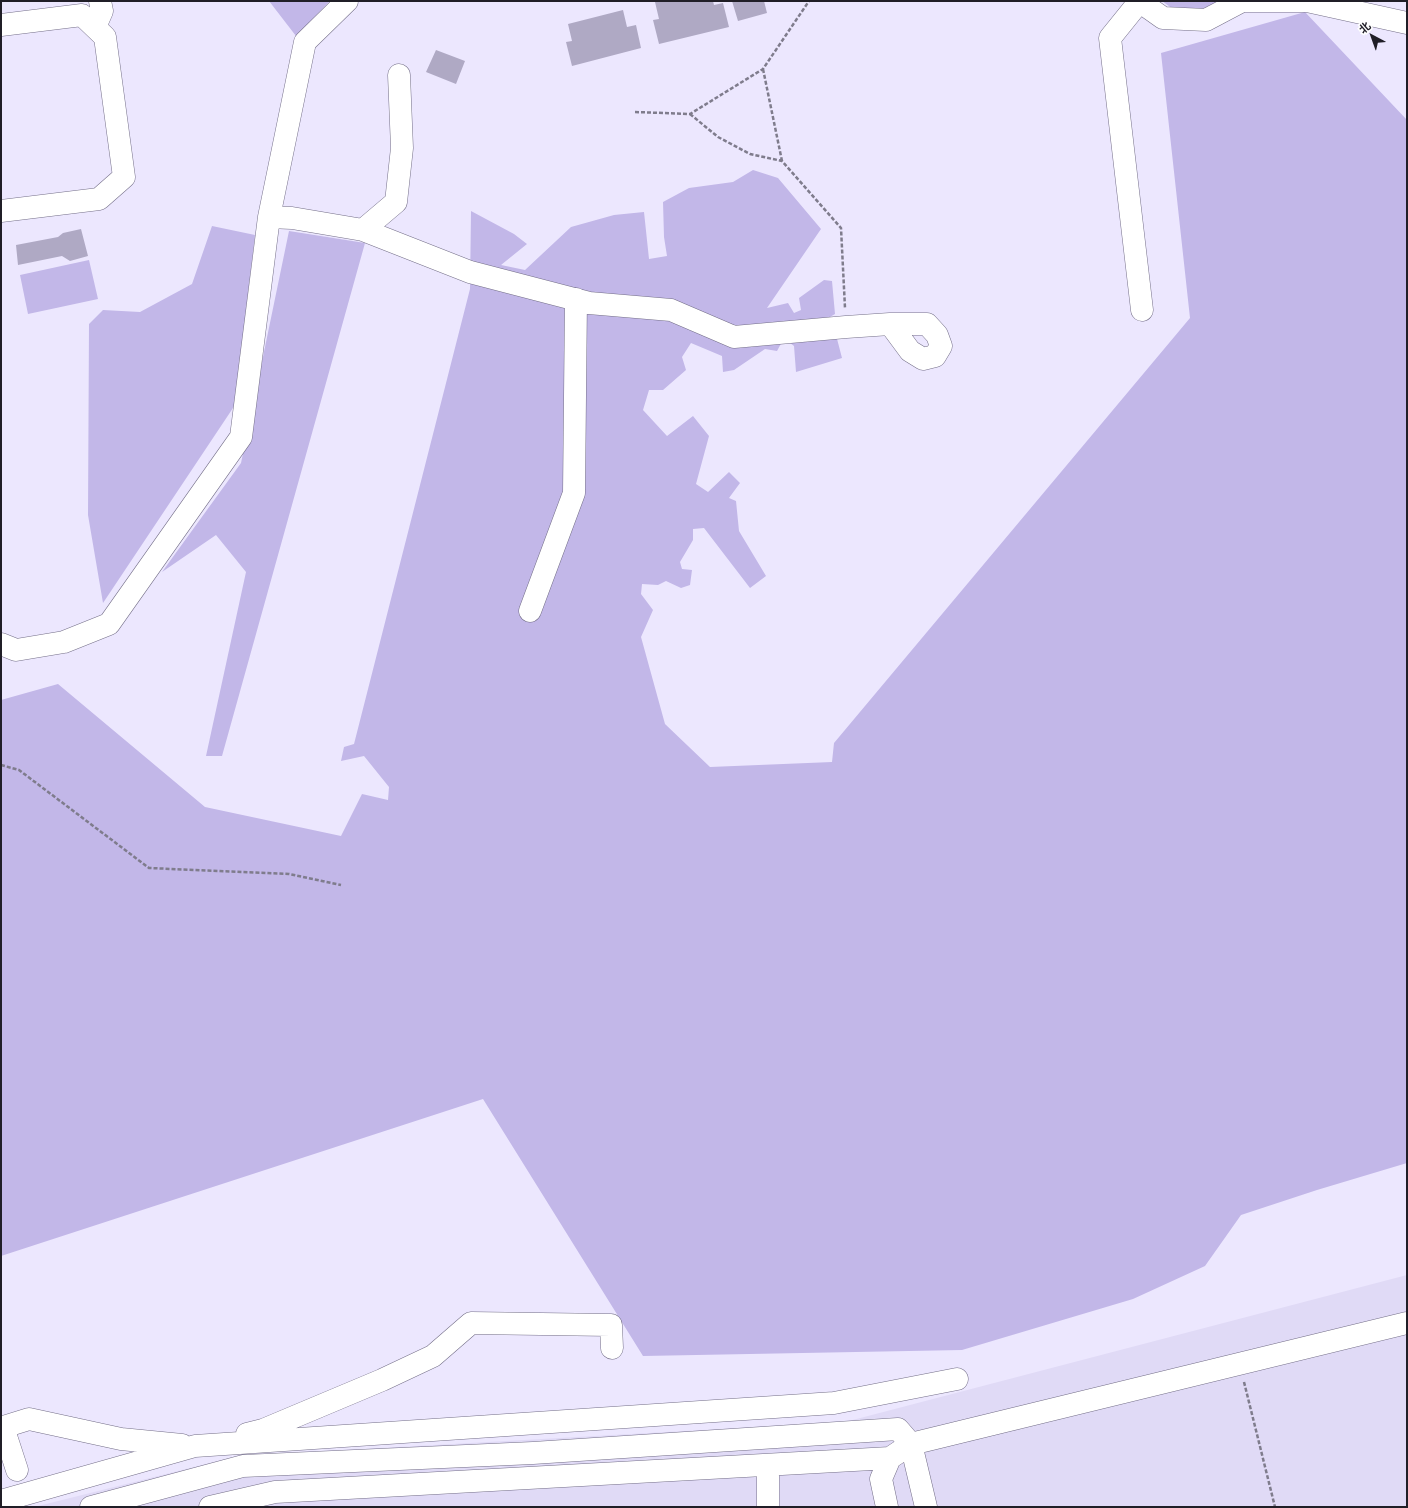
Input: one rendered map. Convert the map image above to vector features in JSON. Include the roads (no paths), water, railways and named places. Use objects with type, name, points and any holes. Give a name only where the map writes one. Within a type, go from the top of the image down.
[{"type":"street","points":[[94,27],[102,11],[100,1]]},
{"type":"street","points":[[1,644],[16,650],[64,642],[109,624],[241,437],[270,217],[305,42],[347,1]]},
{"type":"street","points":[[1142,310],[1110,38],[1139,1],[1163,18],[1206,20],[1242,1],[1307,1],[1407,23]]},
{"type":"street","points":[[1,25],[82,15],[105,37],[124,177],[99,199],[1,211]]},
{"type":"street","points":[[363,230],[396,202],[402,148],[399,75]]},
{"type":"street","points":[[270,217],[292,218],[363,230],[470,272],[589,303],[671,310],[734,337],[890,324]]},
{"type":"street","points":[[530,611],[574,493],[576,299]]},
{"type":"street","points":[[1,1501],[195,1446],[263,1430],[382,1380],[433,1356],[471,1323],[611,1325],[612,1348]]},
{"type":"street","points":[[210,1507],[275,1492],[890,1458],[911,1444],[1407,1323]]},
{"type":"street","points":[[17,1470],[2,1428],[29,1419],[121,1439],[195,1446],[834,1403],[957,1379]]},
{"type":"street","points":[[91,1507],[243,1466],[533,1453],[898,1429],[911,1444],[926,1507]]},
{"type":"street","points":[[887,1507],[881,1479],[890,1458]]},
{"type":"street","points":[[765,1506],[768,1465]]}]
